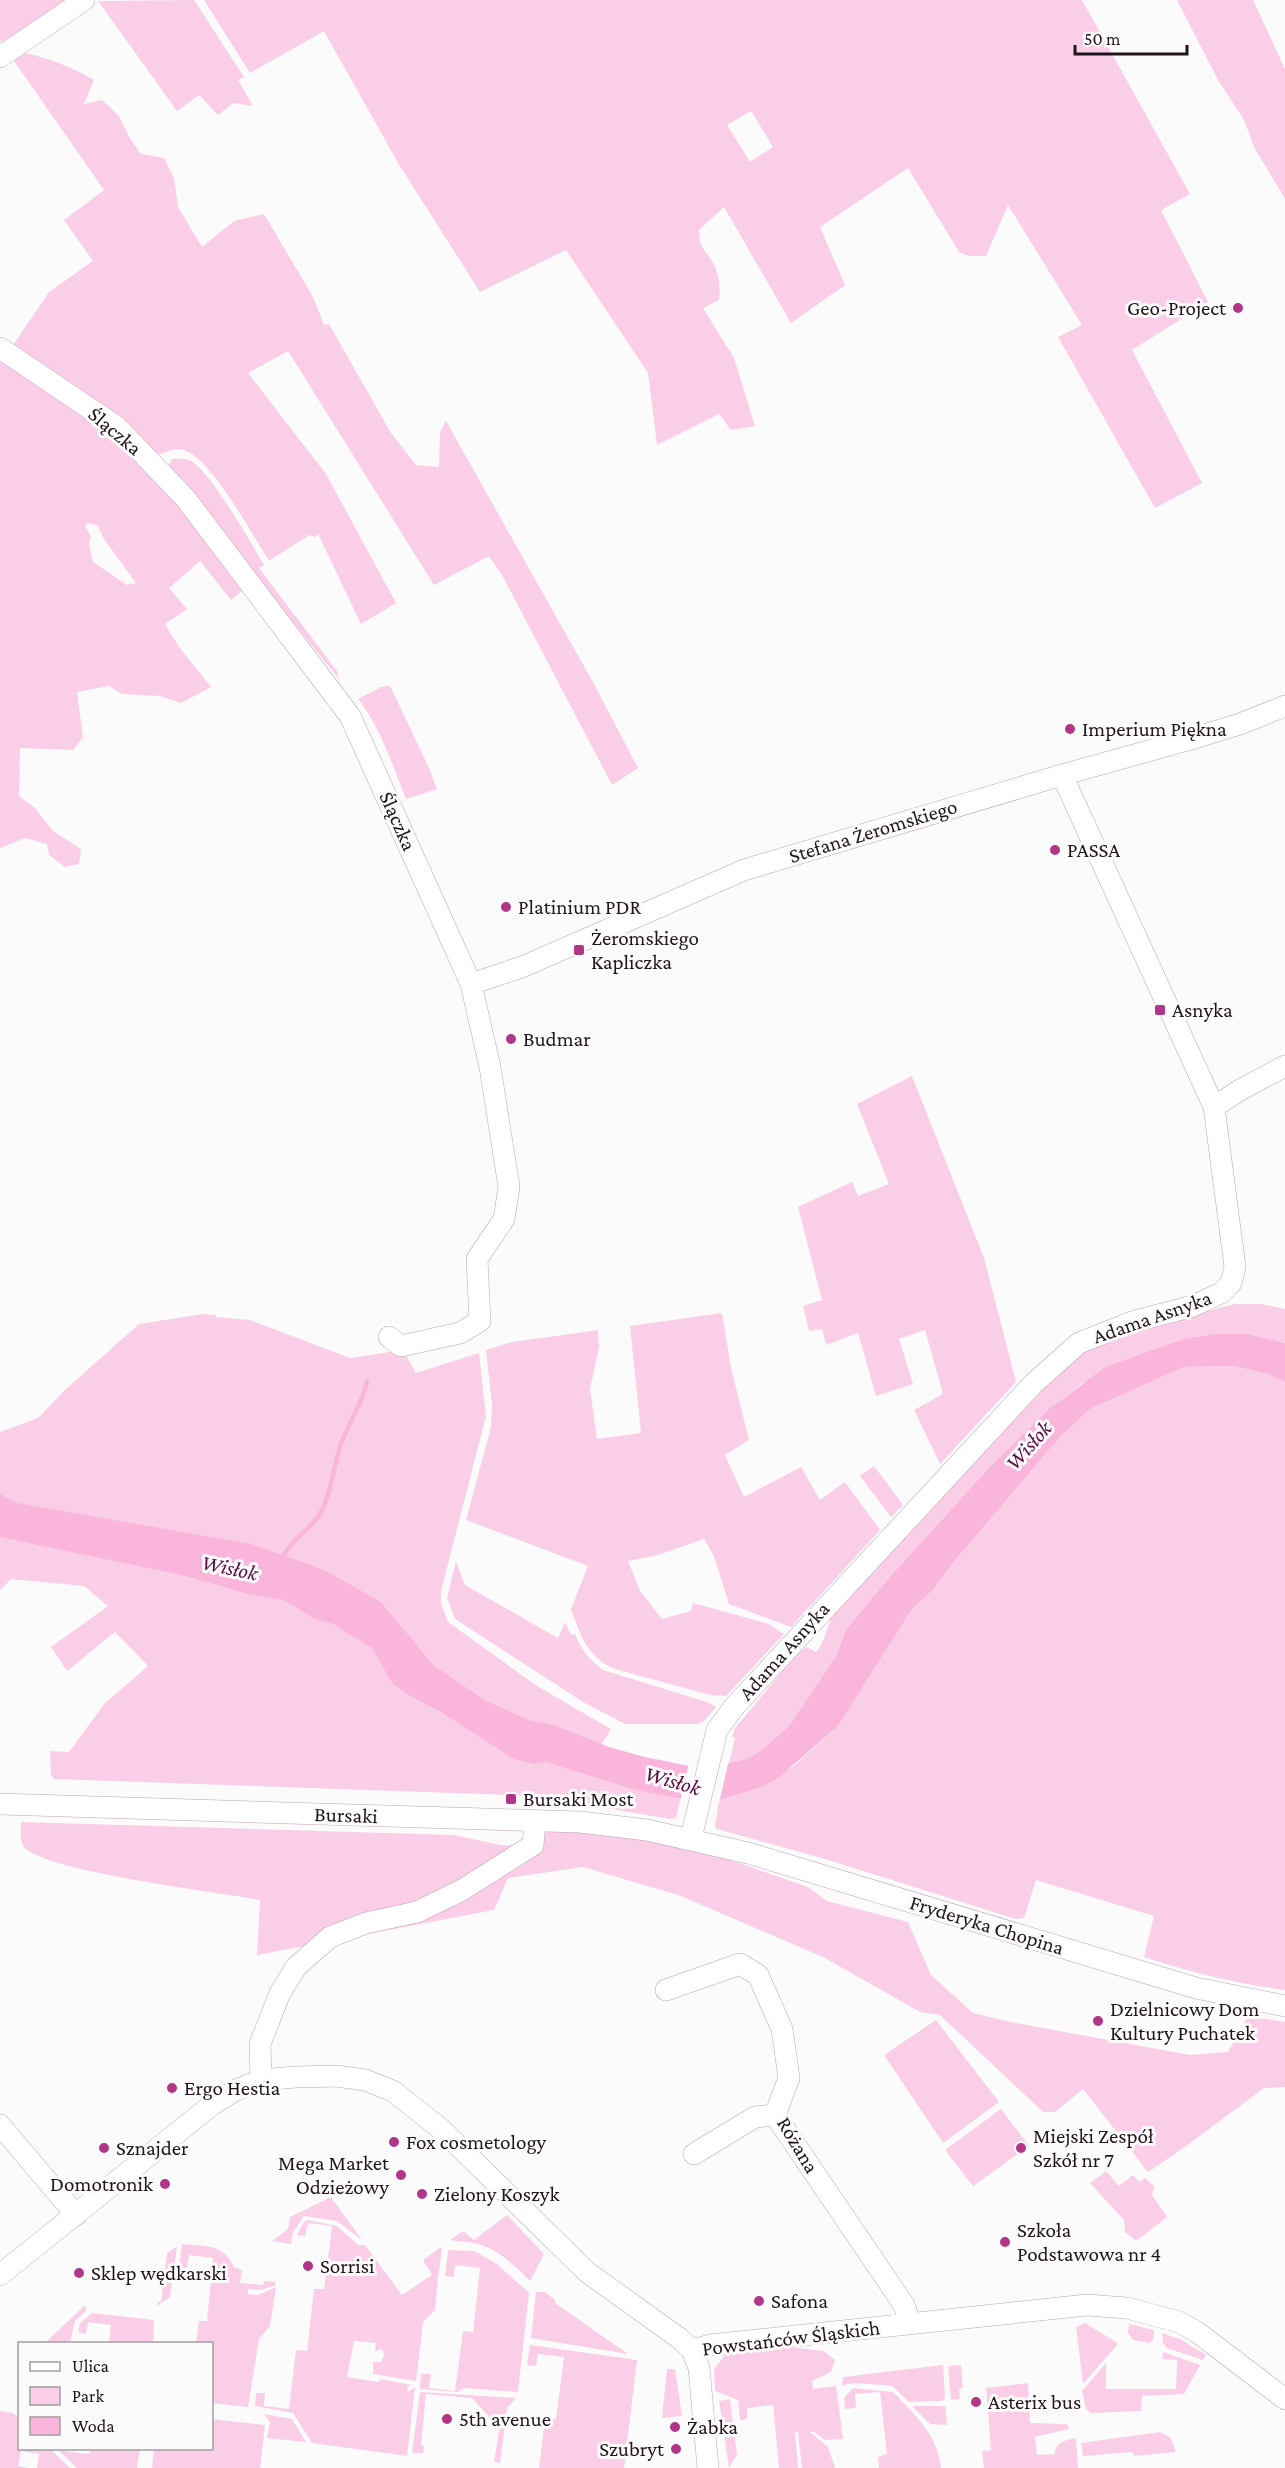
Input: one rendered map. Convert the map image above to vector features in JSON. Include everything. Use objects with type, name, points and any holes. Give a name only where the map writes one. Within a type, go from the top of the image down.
[{"type":"street","points":[[0,57],[84,0]]},
{"type":"street","name":"Ślączka","points":[[0,348],[117,427],[186,499],[350,716],[471,984],[490,1067],[509,1186],[504,1219],[477,1259],[480,1321],[460,1333],[401,1346],[388,1336]]},
{"type":"street","name":"Stefana Żeromskiego","points":[[471,984],[522,967],[744,870],[1062,774],[1211,733],[1285,706]]},
{"type":"street","name":"Adama Asnyka","points":[[693,1831],[717,1730],[734,1707],[1033,1384],[1079,1343],[1132,1322],[1193,1306],[1221,1293],[1231,1283],[1235,1267],[1214,1107],[1062,774]]},
{"type":"street","points":[[1214,1107],[1285,1066]]},
{"type":"street","name":"Bursaki","points":[[0,1804],[601,1824],[648,1830],[693,1831]]},
{"type":"street","points":[[261,2080],[260,2044],[263,2032],[280,1993],[296,1967],[330,1937],[366,1923],[417,1912],[462,1890],[533,1845],[535,1822]]},
{"type":"street","name":"Fryderyka Chopina","points":[[693,1831],[817,1872],[1196,1988],[1285,2006]]},
{"type":"street","name":"Różana","points":[[666,1990],[740,1964],[758,1975],[782,2029],[789,2078],[775,2115],[904,2305],[910,2323]]},
{"type":"street","name":"Powstańców Śląskich","points":[[0,2275],[213,2104],[236,2090],[261,2080],[336,2076],[365,2080],[393,2091],[441,2128],[587,2272],[679,2338],[692,2350],[710,2345],[1087,2305],[1127,2308],[1179,2322],[1197,2332],[1285,2399]]},
{"type":"street","points":[[694,2154],[755,2117],[775,2115]]},
{"type":"street","points":[[0,2125],[76,2215]]},
{"type":"street","points":[[692,2350],[699,2368],[708,2468]]},
{"type":"green space","points":[[0,0],[66,0],[2,42],[0,40]]},
{"type":"green space","points":[[194,0],[244,77],[238,80],[253,106],[233,103],[218,115],[199,95],[177,111],[98,1]]},
{"type":"green space","points":[[204,0],[1082,0],[1190,194],[1161,210],[1208,302],[1132,350],[1202,483],[1155,508],[1058,337],[1082,325],[1008,205],[986,256],[969,256],[959,252],[908,168],[820,227],[845,285],[791,323],[724,207],[699,230],[699,238],[714,264],[719,285],[719,300],[703,308],[734,358],[755,426],[731,430],[719,414],[657,445],[648,373],[566,250],[480,292],[398,163],[324,31],[250,73]],"holes":[[[751,111],[773,147],[750,162],[727,125]]]},
{"type":"green space","points":[[1177,0],[1253,0],[1285,69],[1285,199],[1254,147],[1244,120],[1218,80]]},
{"type":"green space","points":[[25,53],[61,64],[94,80],[84,104],[102,100],[119,116],[141,154],[164,158],[174,178],[178,207],[202,247],[234,221],[264,214],[313,297],[324,325],[329,324],[391,433],[416,465],[439,467],[440,432],[446,421],[594,684],[638,768],[612,785],[503,577],[489,556],[434,585],[288,351],[248,373],[326,474],[396,603],[361,624],[318,534],[315,537],[309,535],[269,561],[231,499],[195,456],[180,449],[156,455],[11,348],[49,292],[93,261],[64,220],[104,190],[14,61]]},
{"type":"green space","points":[[0,358],[109,433],[176,502],[244,589],[231,600],[200,561],[169,588],[187,609],[165,624],[179,647],[211,687],[181,703],[160,696],[122,694],[109,686],[77,692],[83,737],[73,750],[20,748],[19,796],[35,808],[53,831],[81,849],[79,864],[65,867],[49,855],[47,844],[25,838],[0,848]],"holes":[[[88,523],[97,525],[104,539],[136,583],[127,585],[93,562],[89,544],[91,537],[85,526]]]},
{"type":"green space","points":[[172,459],[191,461],[209,479],[264,565],[259,568],[337,671],[339,679],[167,467]]},
{"type":"green space","points":[[390,686],[437,789],[406,799],[380,734],[358,699],[381,687]]},
{"type":"green space","points":[[912,1076],[984,1258],[1016,1382],[940,1464],[914,1410],[943,1394],[925,1330],[899,1339],[913,1384],[876,1396],[858,1333],[826,1345],[822,1329],[809,1331],[803,1306],[822,1300],[798,1207],[852,1182],[858,1196],[889,1184],[857,1104]]},
{"type":"green space","points":[[1235,1304],[1261,1304],[1285,1309],[1285,1343],[1248,1334],[1215,1334],[1187,1338],[1081,1384],[1049,1410],[986,1471],[887,1580],[846,1630],[836,1656],[789,1726],[764,1748],[747,1759],[729,1763],[735,1728],[796,1655],[807,1647],[816,1652],[822,1643],[834,1610],[1034,1394],[1088,1349],[1151,1326]]},
{"type":"green space","points":[[722,1313],[731,1368],[749,1440],[725,1455],[744,1497],[801,1467],[820,1500],[845,1482],[880,1530],[791,1627],[729,1604],[714,1556],[704,1539],[658,1555],[628,1561],[640,1591],[662,1619],[691,1611],[693,1603],[769,1624],[784,1634],[726,1696],[710,1695],[615,1669],[598,1659],[586,1645],[571,1609],[588,1566],[466,1520],[491,1427],[492,1405],[486,1350],[512,1342],[598,1330],[599,1347],[590,1389],[597,1439],[641,1433],[630,1326]]},
{"type":"green space","points":[[203,1314],[250,1320],[350,1358],[403,1350],[416,1373],[479,1353],[486,1416],[441,1591],[441,1603],[448,1622],[537,1686],[611,1729],[598,1750],[560,1737],[526,1769],[533,1764],[546,1762],[680,1799],[676,1818],[670,1819],[536,1796],[54,1779],[51,1775],[50,1751],[69,1752],[105,1703],[148,1666],[115,1632],[67,1671],[51,1647],[108,1606],[84,1586],[11,1579],[0,1590],[0,1432],[38,1418],[65,1390],[139,1324]]},
{"type":"green space","points":[[1233,1366],[1268,1374],[1285,1382],[1285,1990],[1214,1977],[1144,1957],[1154,1916],[1036,1880],[1024,1918],[1016,1919],[715,1827],[719,1800],[759,1788],[795,1765],[838,1726],[912,1609],[932,1591],[952,1564],[1060,1437],[1090,1409],[1184,1367]]},
{"type":"green space","points":[[874,1466],[903,1505],[891,1517],[860,1476]]},
{"type":"green space","points":[[456,1561],[465,1585],[558,1638],[565,1622],[571,1635],[575,1634],[586,1654],[603,1670],[707,1702],[716,1707],[703,1722],[700,1722],[701,1724],[625,1724],[583,1702],[455,1619],[447,1598]]},
{"type":"green space","points":[[21,1822],[454,1835],[500,1845],[526,1846],[535,1822],[693,1847],[808,1887],[827,1901],[908,1922],[931,1975],[973,2013],[1190,2055],[1228,2052],[1248,2016],[1285,2022],[1285,2087],[1264,2088],[1148,2172],[1083,2089],[1055,2112],[1043,2112],[940,2015],[920,2012],[823,1957],[681,1896],[583,1867],[508,1878],[494,1910],[257,1955],[260,1900],[99,1873],[40,1857],[23,1845]]},
{"type":"green space","points":[[936,2020],[999,2102],[943,2143],[884,2055]]},
{"type":"green space","points":[[1001,2109],[1029,2146],[973,2186],[945,2150]]},
{"type":"green space","points":[[1106,2171],[1119,2186],[1133,2175],[1139,2182],[1145,2178],[1154,2186],[1152,2195],[1167,2217],[1136,2241],[1125,2232],[1124,2220],[1090,2183]]},
{"type":"green space","points":[[331,2197],[362,2240],[337,2221],[304,2216],[293,2232],[291,2244],[272,2241],[288,2229],[290,2217]]},
{"type":"green space","points":[[507,2215],[544,2254],[530,2281],[511,2263],[490,2249],[474,2243],[450,2240],[463,2231],[474,2240]]},
{"type":"green space","points":[[308,2220],[337,2226],[358,2245],[365,2245],[402,2295],[432,2275],[423,2260],[441,2247],[435,2310],[423,2322],[416,2381],[373,2374],[373,2362],[381,2362],[384,2355],[382,2349],[375,2351],[376,2343],[354,2341],[347,2377],[379,2382],[380,2379],[412,2385],[407,2387],[408,2392],[415,2387],[407,2456],[312,2443],[293,2413],[255,2406],[256,2393],[265,2393],[264,2406],[289,2409],[296,2350],[307,2351],[314,2289],[324,2289],[332,2226],[308,2223],[305,2236],[297,2235],[304,2222]]},
{"type":"green space","points":[[182,2244],[206,2246],[225,2254],[234,2267],[242,2270],[240,2283],[263,2285],[264,2281],[275,2282],[276,2285],[261,2290],[248,2289],[248,2294],[258,2295],[276,2287],[270,2326],[259,2339],[248,2407],[213,2403],[213,2342],[196,2342],[199,2321],[207,2321],[213,2258],[189,2255],[187,2268],[179,2267]]},
{"type":"green space","points":[[177,2246],[170,2297],[157,2306],[158,2302],[161,2302],[167,2253]]},
{"type":"green space","points":[[448,2250],[474,2251],[497,2264],[529,2293],[518,2392],[464,2388],[458,2392],[420,2389],[421,2374],[431,2374],[429,2388],[455,2391],[463,2331],[473,2332],[480,2268],[455,2265],[454,2277],[445,2276]]},
{"type":"green space","points":[[536,2292],[545,2292],[556,2301],[555,2303],[628,2354],[531,2338]]},
{"type":"green space","points":[[85,2305],[86,2311],[75,2321],[70,2342],[46,2342]]},
{"type":"green space","points":[[92,2313],[154,2320],[153,2342],[109,2342],[111,2325],[88,2322],[86,2334],[78,2332],[80,2323]]},
{"type":"green space","points":[[1085,2323],[1116,2342],[1117,2345],[1083,2384],[1076,2327]]},
{"type":"green space","points":[[1129,2324],[1154,2330],[1153,2340],[1150,2343],[1133,2340],[1128,2333]]},
{"type":"green space","points":[[1162,2333],[1180,2339],[1206,2355],[1203,2360],[1167,2348],[1163,2343]]},
{"type":"green space","points":[[530,2345],[637,2360],[624,2468],[539,2468],[545,2418],[556,2419],[564,2357],[538,2354],[536,2366],[527,2365]]},
{"type":"green space","points":[[780,2346],[824,2351],[835,2360],[831,2372],[812,2381],[813,2389],[836,2386],[843,2439],[825,2440],[814,2432],[810,2432],[828,2447],[835,2468],[802,2468],[798,2432],[795,2432],[798,2468],[779,2468],[773,2405],[747,2408],[747,2419],[740,2420],[738,2400],[715,2391],[714,2369],[729,2350]]},
{"type":"green space","points":[[1163,2352],[1200,2365],[1184,2394],[1142,2396],[1141,2411],[1091,2413],[1086,2409],[1082,2391],[1106,2363],[1106,2389],[1176,2389],[1177,2360],[1162,2359]]},
{"type":"green space","points":[[943,2365],[945,2398],[942,2401],[909,2402],[892,2386],[857,2383],[842,2385],[843,2377]]},
{"type":"green space","points":[[961,2365],[963,2388],[959,2389],[960,2399],[951,2400],[948,2366]]},
{"type":"green space","points":[[667,2369],[675,2369],[682,2416],[662,2418]]},
{"type":"green space","points":[[1028,2383],[1030,2423],[1067,2424],[1069,2429],[1035,2437],[1037,2455],[1055,2454],[1059,2444],[1076,2438],[1078,2468],[984,2468],[982,2451],[991,2450],[986,2388]]},
{"type":"green space","points":[[853,2388],[893,2392],[924,2426],[935,2445],[941,2468],[879,2468],[878,2457],[887,2454],[880,2392],[855,2394],[856,2408],[845,2409],[844,2398]]},
{"type":"green space","points":[[420,2392],[516,2398],[507,2408],[500,2463],[494,2462],[500,2424],[495,2423],[472,2398],[426,2394],[421,2445],[424,2446],[423,2453],[412,2453]]},
{"type":"green space","points":[[730,2399],[737,2455],[729,2468],[719,2401]]},
{"type":"green space","points":[[912,2406],[945,2406],[947,2425],[930,2424]]},
{"type":"green space","points":[[0,2411],[13,2413],[18,2417],[18,2450],[51,2450],[70,2468],[37,2468],[39,2454],[21,2451],[18,2466],[28,2468],[0,2468]]},
{"type":"green space","points":[[264,2414],[292,2419],[306,2442],[267,2438],[270,2422]]},
{"type":"green space","points":[[213,2419],[265,2425],[260,2468],[152,2468],[154,2450],[213,2450]]},
{"type":"green space","points":[[1160,2432],[1170,2437],[1176,2452],[1134,2456],[1132,2452],[1083,2456],[1081,2443]]},
{"type":"green space","points":[[58,2450],[87,2454],[93,2450],[140,2450],[137,2468],[77,2468]]},
{"type":"water","name":"Wisłok","points":[[1215,1334],[1248,1334],[1285,1343],[1285,1382],[1268,1374],[1233,1366],[1184,1367],[1090,1409],[1060,1437],[952,1564],[932,1591],[912,1609],[838,1726],[778,1778],[759,1788],[719,1800],[682,1799],[636,1790],[546,1762],[533,1764],[514,1759],[392,1683],[372,1648],[333,1624],[315,1619],[284,1600],[248,1594],[186,1576],[0,1537],[0,1494],[17,1503],[251,1544],[328,1572],[381,1602],[433,1665],[486,1701],[529,1720],[554,1725],[609,1747],[645,1757],[689,1766],[729,1763],[747,1759],[764,1748],[789,1726],[836,1656],[846,1630],[887,1580],[986,1471],[1048,1410],[1105,1367],[1187,1338]]},
{"type":"pier","points":[[729,1760],[719,1803],[680,1802],[689,1763]]},
{"type":"waterway","points":[[282,1560],[289,1547],[314,1522],[323,1508],[342,1441],[362,1398],[367,1381]]},
{"type":"place","name":"Geo-Project","points":[[1238,308]]},
{"type":"place","name":"Imperium Piękna","points":[[1070,729]]},
{"type":"place","name":"PASSA","points":[[1055,850]]},
{"type":"place","name":"Platinium PDR","points":[[506,907]]},
{"type":"place","name":"Żeromskiego Kapliczka","points":[[579,950]]},
{"type":"place","name":"Asnyka","points":[[1160,1010]]},
{"type":"place","name":"Budmar","points":[[511,1039]]},
{"type":"place","name":"Bursaki Most","points":[[511,1799]]},
{"type":"place","name":"Dzielnicowy Dom Kultury Puchatek","points":[[1098,2021]]},
{"type":"place","name":"Ergo Hestia","points":[[172,2088]]},
{"type":"place","name":"Fox cosmetology","points":[[394,2142]]},
{"type":"place","name":"Sznajder","points":[[104,2148]]},
{"type":"place","name":"Miejski Zespół Szkół nr 7","points":[[1021,2148]]},
{"type":"place","name":"Mega Market Odzieżowy","points":[[401,2175]]},
{"type":"place","name":"Domotronik","points":[[165,2184]]},
{"type":"place","name":"Zielony Koszyk","points":[[422,2194]]},
{"type":"place","name":"Szkoła Podstawowa nr 4","points":[[1005,2242]]},
{"type":"place","name":"Sorrisi","points":[[308,2266]]},
{"type":"place","name":"Sklep wędkarski","points":[[79,2273]]},
{"type":"place","name":"Safona","points":[[759,2301]]},
{"type":"place","name":"Asterix bus","points":[[976,2402]]},
{"type":"place","name":"5th avenue","points":[[447,2419]]},
{"type":"place","name":"Żabka","points":[[675,2427]]},
{"type":"place","name":"Szubryt","points":[[676,2449]]}]
